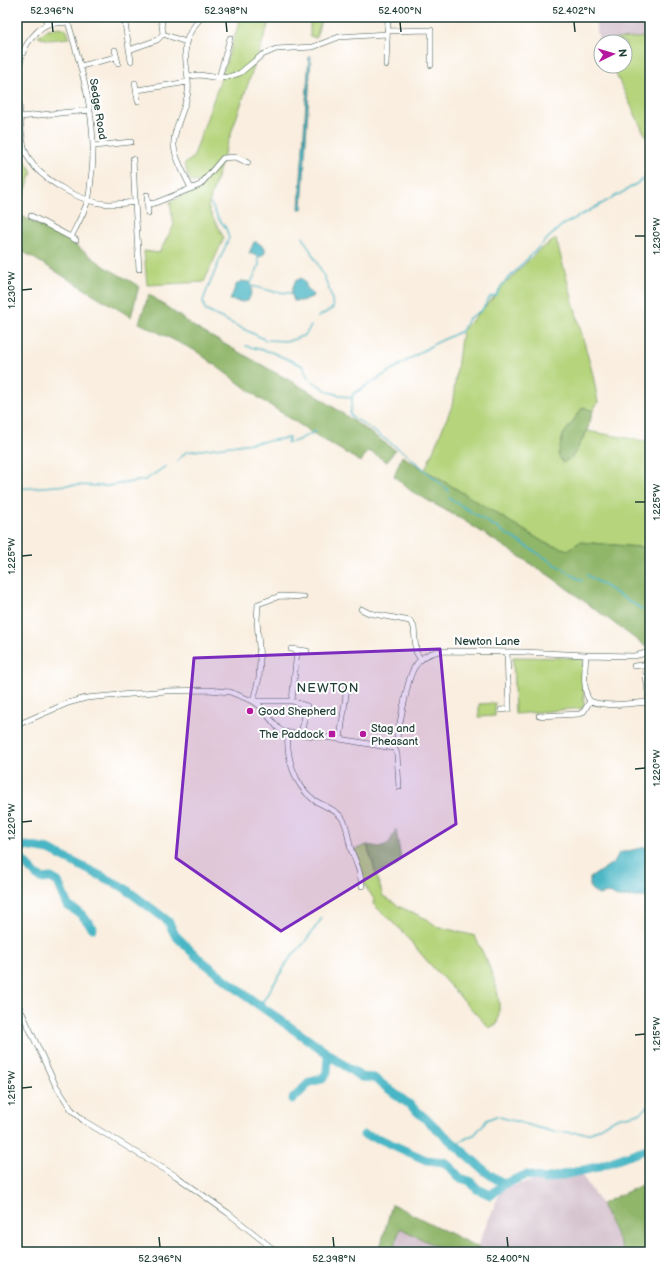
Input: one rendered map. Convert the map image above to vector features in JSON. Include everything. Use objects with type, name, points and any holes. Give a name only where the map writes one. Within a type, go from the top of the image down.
[{"type":"street","points":[[45,17],[47,24]]},
{"type":"street","points":[[74,17],[68,22],[47,24],[32,38],[21,56],[18,84],[20,117],[26,154],[39,172],[59,185],[88,200],[110,204],[135,202]]},
{"type":"street","points":[[124,17],[131,61]]},
{"type":"street","points":[[161,17],[163,34]]},
{"type":"street","points":[[191,189],[176,154],[174,140],[186,103],[188,76],[184,59],[186,42],[194,26],[202,17]]},
{"type":"street","points":[[386,65],[388,17]]},
{"type":"street","name":"Sedge Road","points":[[68,22],[81,66],[90,110],[94,146],[88,200],[71,236]]},
{"type":"street","points":[[188,76],[200,75],[219,78],[240,73],[262,55],[276,49],[313,47],[339,37],[387,32],[431,30],[431,64]]},
{"type":"street","points":[[129,50],[157,40],[163,34]]},
{"type":"street","points":[[163,34],[186,42]]},
{"type":"street","points":[[219,78],[230,38]]},
{"type":"street","points":[[115,50],[118,63]]},
{"type":"street","points":[[81,66],[116,56]]},
{"type":"street","points":[[137,90],[188,82]]},
{"type":"street","points":[[135,83],[138,101]]},
{"type":"street","points":[[20,117],[90,110]]},
{"type":"street","points":[[94,146],[131,142]]},
{"type":"street","points":[[148,204],[155,203],[200,185],[223,158],[236,157],[248,163]]},
{"type":"street","points":[[133,160],[139,269]]},
{"type":"street","points":[[147,195],[148,213]]},
{"type":"street","points":[[31,216],[76,240]]},
{"type":"street","points":[[253,701],[259,678],[260,662],[257,620],[258,604],[280,596],[304,597]]},
{"type":"street","points":[[361,610],[410,621],[414,627],[416,652],[421,660],[410,676],[392,747]]},
{"type":"street","points":[[291,650],[307,651]]},
{"type":"street","points":[[292,701],[297,651]]},
{"type":"street","name":"Newton Lane","points":[[421,660],[429,654],[440,651],[634,656],[650,652]]},
{"type":"street","points":[[501,710],[509,710],[507,652]]},
{"type":"street","points":[[586,655],[586,698],[596,704],[650,702],[648,664],[634,666]]},
{"type":"street","points":[[340,739],[347,687]]},
{"type":"street","points":[[17,725],[68,703],[86,698],[174,691],[209,690],[230,692],[253,701],[260,706],[283,732],[392,747],[398,754],[399,787]]},
{"type":"street","points":[[253,701],[292,701],[307,706],[301,734]]},
{"type":"street","points":[[539,716],[580,714],[584,711],[590,701]]},
{"type":"street","points":[[288,733],[288,753],[292,766],[300,782],[314,800],[339,814],[345,823],[348,830],[349,843],[357,864],[362,886]]},
{"type":"street","points":[[17,1002],[55,1084],[71,1109],[84,1121],[182,1180],[228,1212],[277,1252]]},
{"type":"highlighted area","points":[[440,649],[456,824],[281,931],[176,858],[194,658]]},
{"type":"shaded area","points":[[594,17],[650,17],[650,37],[633,38],[633,34],[598,34]]},
{"type":"shaded area","points":[[579,1171],[601,1204],[624,1252],[379,1252],[392,1204],[477,1247],[502,1188]]},
{"type":"green space","points":[[241,17],[271,17],[225,151],[208,207],[224,238],[204,282],[147,285],[144,251],[159,253],[174,225],[170,202],[202,187],[202,182],[191,182],[184,164],[193,158]]},
{"type":"green space","points":[[310,17],[322,17],[316,38],[310,36]]},
{"type":"green space","points":[[60,27],[66,29],[70,38],[49,40],[38,37],[48,29]]},
{"type":"green space","points":[[650,37],[650,141],[643,131],[616,74],[633,74],[633,38]]},
{"type":"green space","points":[[17,132],[20,151],[32,172],[24,195],[20,201],[23,204],[17,212]]},
{"type":"green space","points":[[17,214],[61,235],[107,268],[139,286],[131,317],[17,248]]},
{"type":"green space","points":[[556,239],[593,375],[598,402],[593,411],[583,407],[563,435],[573,456],[587,431],[650,442],[650,548],[580,542],[568,550],[545,543],[425,470],[452,406],[462,331],[496,295],[502,285],[539,250]]},
{"type":"green space","points":[[149,294],[196,328],[319,397],[395,450],[387,462],[369,451],[366,453],[361,462],[317,436],[259,398],[196,351],[139,323]]},
{"type":"green space","points":[[583,407],[593,411],[587,431],[573,456],[563,463],[558,455],[563,435]]},
{"type":"green space","points":[[402,456],[545,543],[568,550],[580,542],[650,548],[650,643],[645,646],[550,576],[463,520],[411,491],[394,476]]},
{"type":"green space","points":[[513,657],[583,658],[584,708],[515,714]]},
{"type":"green space","points":[[495,703],[495,716],[479,717],[479,704]]},
{"type":"green space","points":[[396,829],[401,860],[396,866],[376,873],[367,845],[379,847],[386,846],[391,840]]},
{"type":"green space","points":[[367,845],[383,896],[400,907],[427,919],[436,926],[475,936],[490,968],[497,990],[499,1012],[497,1024],[489,1028],[428,962],[400,929],[373,904],[374,899],[366,887],[354,850]]},
{"type":"green space","points":[[650,1181],[650,1252],[624,1252],[601,1204]]},
{"type":"green space","points":[[392,1204],[488,1252],[447,1252],[400,1228],[393,1252],[379,1252]]},
{"type":"water","points":[[309,56],[311,56],[302,209],[299,209]]},
{"type":"water","points":[[254,242],[257,242],[265,248],[265,253],[260,257],[249,253]]},
{"type":"water","points":[[302,278],[307,288],[313,295],[312,297],[301,301],[294,301],[291,293],[295,281]]},
{"type":"water","points":[[241,281],[250,282],[252,287],[252,292],[248,301],[243,302],[230,300],[236,285]]},
{"type":"water","points":[[650,846],[650,897],[618,897],[609,893],[598,895],[590,888],[590,878],[614,862],[619,853]]},
{"type":"waterway","points":[[542,244],[561,226],[625,191],[650,175]]},
{"type":"waterway","points":[[211,204],[218,218],[226,228],[229,238],[205,295],[203,301],[205,310],[266,340],[289,341],[305,335],[311,326]]},
{"type":"waterway","points":[[303,237],[326,280],[332,298],[333,308],[318,317]]},
{"type":"waterway","points":[[449,492],[405,453],[350,415],[353,394],[434,344],[462,331],[468,319],[482,310],[490,297],[496,295],[502,285],[539,247]]},
{"type":"waterway","points":[[251,283],[259,265],[258,256]]},
{"type":"waterway","points":[[252,286],[275,292],[291,293]]},
{"type":"waterway","points":[[246,346],[271,352],[303,366],[308,378],[329,392],[351,398]]},
{"type":"waterway","points":[[177,461],[186,452],[289,438],[287,443],[296,441],[316,431]]},
{"type":"waterway","points":[[17,489],[69,485],[107,486],[145,480],[166,466]]},
{"type":"waterway","points":[[449,498],[582,581]]},
{"type":"waterway","points":[[587,575],[642,609]]},
{"type":"waterway","points":[[17,852],[20,848],[26,846],[49,850],[123,887],[168,921],[175,935],[197,957],[249,998],[361,1077],[374,1078],[410,1105],[486,1172],[504,1184],[526,1175],[545,1179],[597,1167],[650,1148]]},
{"type":"waterway","points":[[17,855],[37,876],[43,879],[51,878],[58,882],[68,906],[81,914],[93,928]]},
{"type":"waterway","points":[[260,1006],[290,958],[304,943],[322,918]]},
{"type":"waterway","points":[[293,1099],[310,1082],[322,1079],[327,1073],[328,1054]]},
{"type":"waterway","points":[[455,1144],[475,1134],[487,1120],[496,1116],[554,1132],[591,1133],[617,1118],[640,1113],[650,1104]]},
{"type":"waterway","points":[[364,1135],[380,1139],[426,1160],[444,1162],[460,1178],[470,1181],[477,1189],[491,1195],[504,1184]]},
{"type":"place","name":"Good Shepherd","points":[[250,711]]},
{"type":"place","name":"The Paddock","points":[[332,734]]},
{"type":"place","name":"Stag and Pheasant","points":[[363,734]]},
{"type":"district","name":"NEWTON","points":[[328,688]]}]
